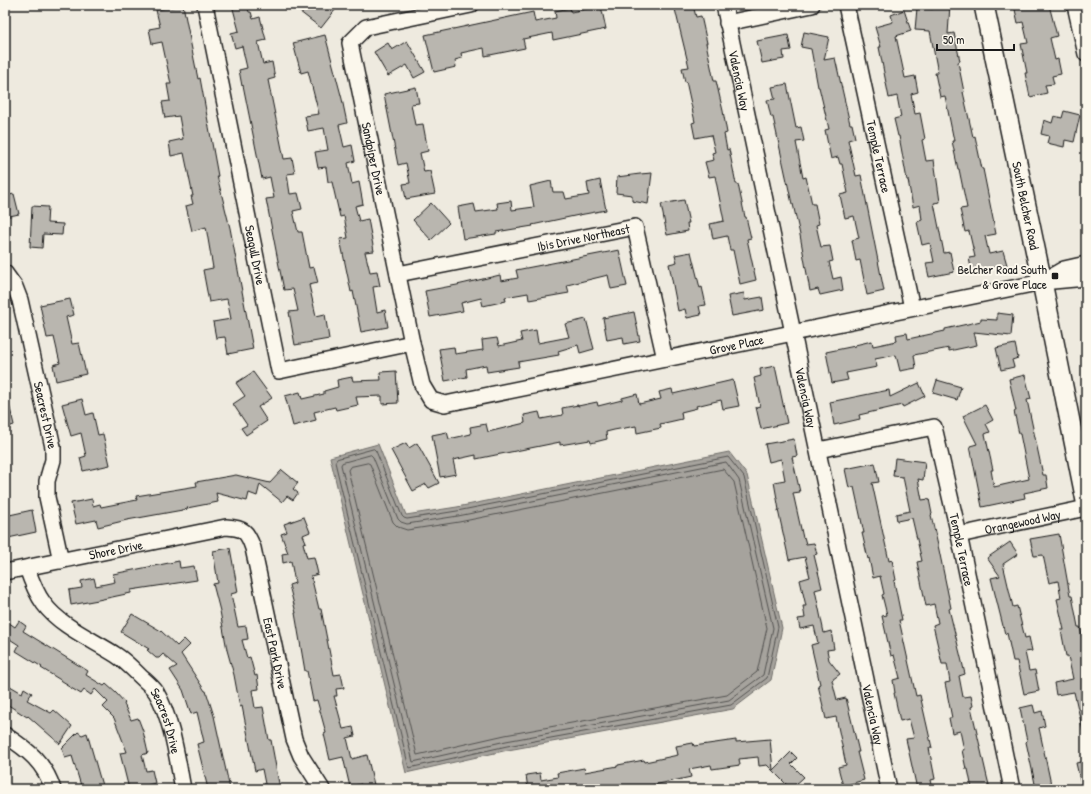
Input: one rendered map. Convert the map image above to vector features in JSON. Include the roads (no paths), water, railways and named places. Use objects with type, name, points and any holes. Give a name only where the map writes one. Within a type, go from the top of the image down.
[{"type":"main road","name":"South Belcher Road","points":[[984,5],[1086,501]]},
{"type":"street","name":"Seagull Drive","points":[[205,5],[279,371],[412,343]]},
{"type":"street","name":"Sandpiper Drive","points":[[431,400],[422,385],[412,343],[350,43],[366,26],[471,5]]},
{"type":"street","name":"Valencia Way","points":[[724,5],[889,789]]},
{"type":"street","points":[[727,23],[812,5]]},
{"type":"street","name":"Temple Terrace","points":[[846,5],[912,308]]},
{"type":"street","points":[[1075,5],[1086,54]]},
{"type":"street","name":"Ibis Drive Northeast","points":[[398,274],[636,227],[666,359]]},
{"type":"street","points":[[1042,282],[1064,269],[1086,264]]},
{"type":"street","name":"Seacrest Drive","points":[[5,273],[15,287],[20,300],[53,447],[53,460],[47,481],[47,497],[61,561]]},
{"type":"street","points":[[1042,282],[1086,278]]},
{"type":"street","name":"Grove Place","points":[[431,400],[445,404],[1042,282]]},
{"type":"street","name":"Temple Terrace","points":[[818,450],[934,427],[959,535],[1012,789]]},
{"type":"street","name":"Orangewood Way","points":[[959,535],[1086,508]]},
{"type":"street","name":"Shore Drive","points":[[5,572],[226,527]]},
{"type":"street","name":"East Park Drive","points":[[226,527],[245,531],[250,539],[294,739],[301,756],[322,789]]},
{"type":"street","name":"Seacrest Drive","points":[[27,568],[38,594],[53,615],[65,624],[118,656],[133,668],[155,691],[168,716],[183,789]]},
{"type":"street","points":[[5,735],[23,747],[39,762],[49,777],[53,789]]},
{"type":"water","points":[[378,444],[406,515],[457,507],[729,452],[747,475],[782,628],[771,680],[733,709],[508,750],[406,773],[330,457]]},
{"type":"place","name":"Belcher Road South & Grove Place","points":[[1055,276]]}]
